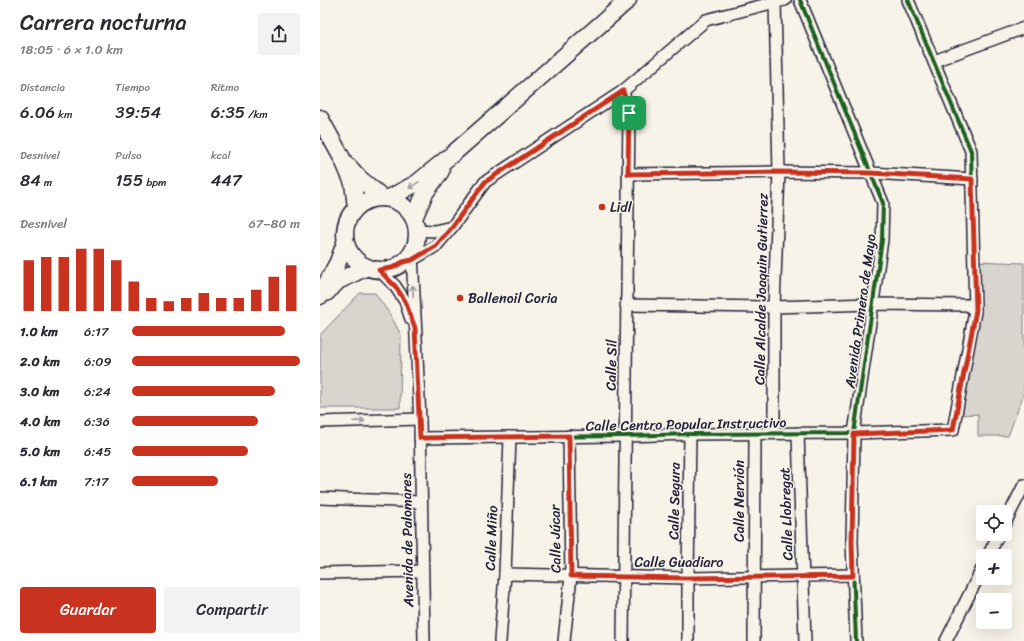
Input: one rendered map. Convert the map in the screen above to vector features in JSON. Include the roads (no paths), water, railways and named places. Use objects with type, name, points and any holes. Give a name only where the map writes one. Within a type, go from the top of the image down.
[{"type":"main road","points":[[386,198],[417,183],[455,152],[628,0]]},
{"type":"main road","points":[[320,118],[343,160],[353,183],[356,207]]},
{"type":"main road","points":[[320,297],[338,281],[373,268],[392,268],[409,258],[416,242],[415,224],[425,193],[455,152]]},
{"type":"main road","points":[[343,160],[359,178],[386,198]]},
{"type":"main road","points":[[373,268],[357,261],[350,253],[345,243],[344,230],[348,217],[356,207],[369,199],[386,198],[397,201],[404,205],[409,211],[415,224]]},
{"type":"main road","points":[[320,297],[338,262],[345,243]]},
{"type":"street","name":"Avenida Primero de Mayo","points":[[800,0],[883,203],[882,240],[854,434],[852,542],[856,641]]},
{"type":"street","points":[[908,0],[971,151],[976,310]]},
{"type":"street","points":[[409,258],[436,246],[485,182],[623,91],[706,20],[780,1]]},
{"type":"street","name":"Calle Alcalde Joaquin Gutierrez","points":[[774,433],[774,307],[779,172],[780,1]]},
{"type":"street","points":[[934,61],[1024,28]]},
{"type":"street","name":"Calle Sil","points":[[623,91],[629,113],[623,641]]},
{"type":"street","points":[[628,174],[779,172],[871,173],[972,179]]},
{"type":"street","points":[[415,224],[434,231],[452,227]]},
{"type":"street","name":"Avenida de Palomares","points":[[409,258],[415,328],[420,419],[424,641]]},
{"type":"street","points":[[373,268],[395,286],[405,301],[415,328]]},
{"type":"street","points":[[626,305],[774,307],[872,304],[968,305],[976,310]]},
{"type":"street","name":"Calle Centro Popular Instructivo","points":[[420,438],[774,433],[854,434],[953,430],[976,310]]},
{"type":"street","points":[[320,422],[420,419]]},
{"type":"street","name":"Calle Llobregat","points":[[798,433],[805,641]]},
{"type":"street","name":"Calle Segura","points":[[688,641],[690,434]]},
{"type":"street","name":"Calle Nervión","points":[[754,641],[755,434]]},
{"type":"street","name":"Calle Júcar","points":[[564,641],[571,576],[569,436]]},
{"type":"street","name":"Calle Miño","points":[[500,641],[505,574],[510,437]]},
{"type":"street","points":[[1012,509],[1024,485]]},
{"type":"street","points":[[320,498],[421,502]]},
{"type":"street","points":[[320,573],[422,571]]},
{"type":"street","name":"Calle Guadiaro","points":[[505,574],[688,578],[853,576]]},
{"type":"street","points":[[946,641],[976,581]]},
{"type":"place","name":"Lidl","points":[[602,207]]},
{"type":"place","name":"Ballenoil Coria","points":[[460,298]]}]
